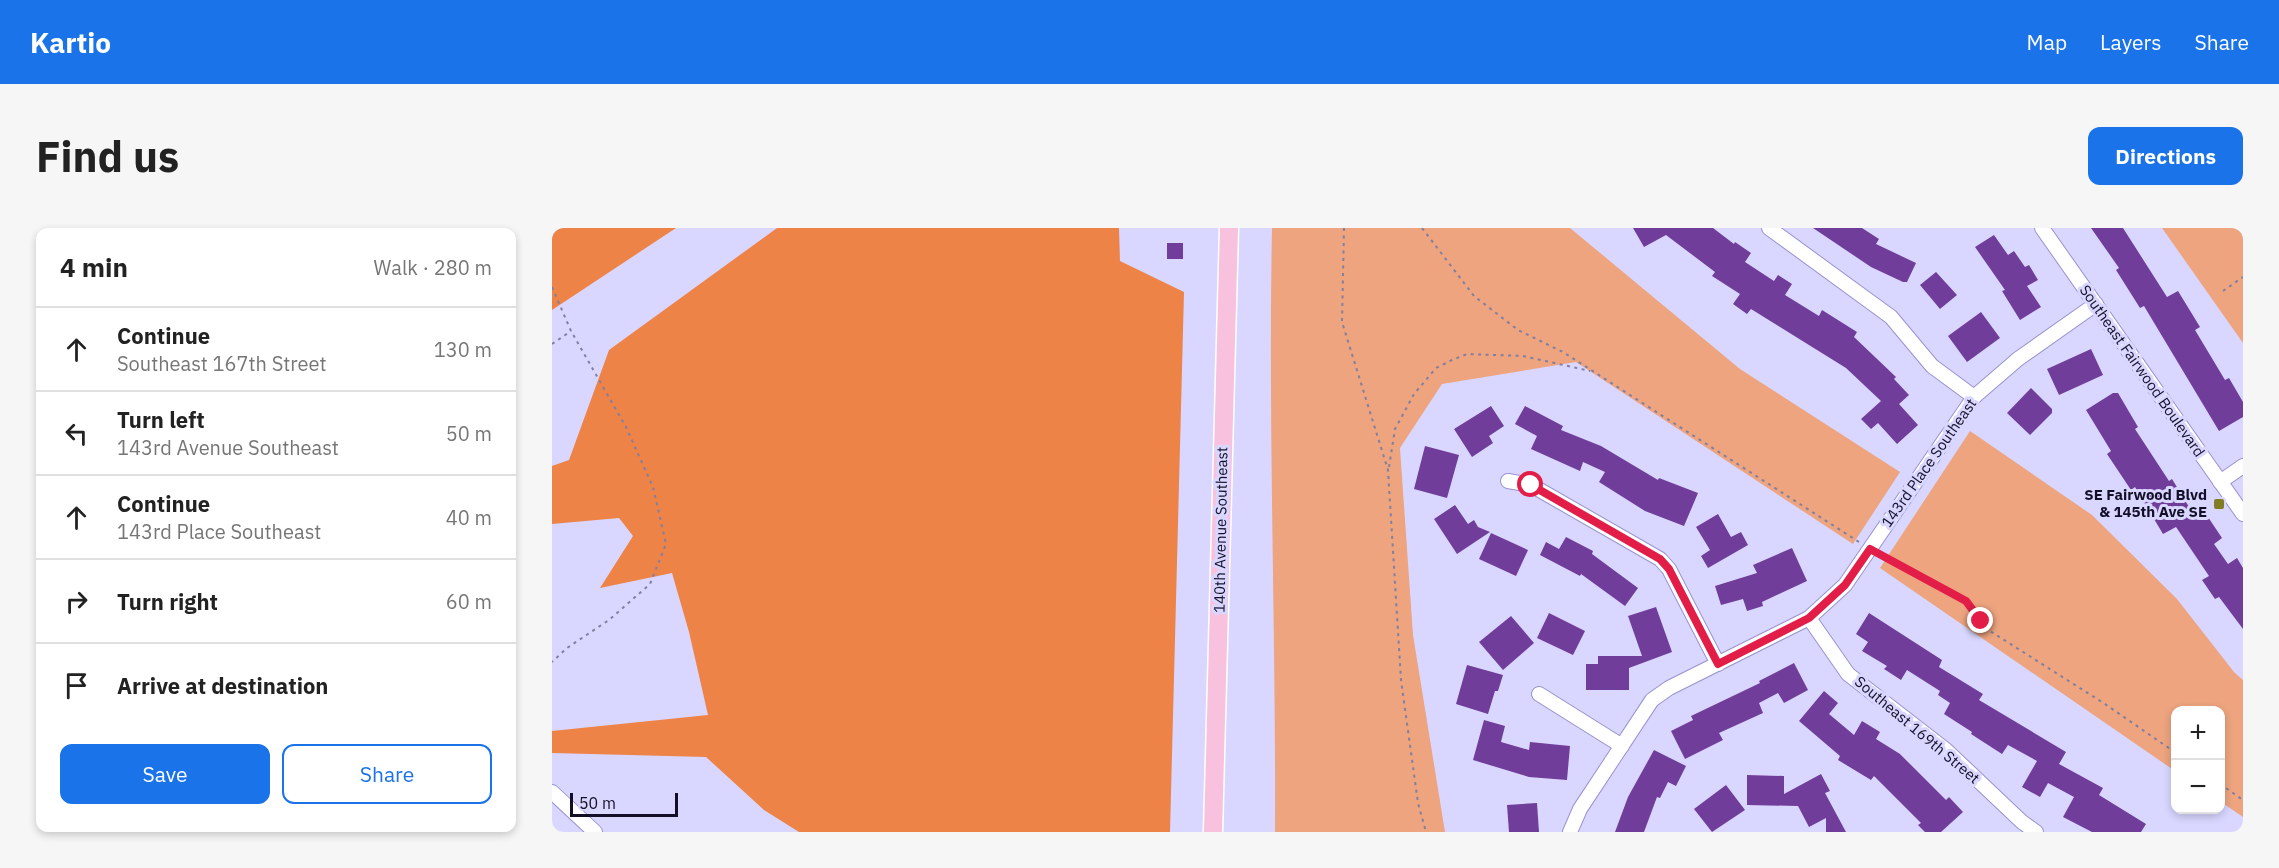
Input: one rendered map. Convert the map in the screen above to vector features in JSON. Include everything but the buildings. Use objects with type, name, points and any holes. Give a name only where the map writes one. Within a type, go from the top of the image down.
[{"type":"main road","name":"140th Avenue Southeast","points":[[1214,832],[1229,228]]},
{"type":"street","points":[[1769,228],[1892,316],[1932,366],[1974,397]]},
{"type":"street","name":"Southeast Fairwood Boulevard","points":[[2042,228],[2243,514]]},
{"type":"street","name":"143rd Place Southeast","points":[[1571,827],[1652,700],[1669,688],[1809,618],[1845,585],[1974,397],[2018,359],[2096,304]]},
{"type":"street","points":[[2220,483],[2243,466]]},
{"type":"street","points":[[1508,481],[1531,485],[1660,559],[1669,569],[1718,664]]},
{"type":"street","name":"Southeast 169th Street","points":[[1809,618],[1848,674],[1946,750],[2018,827],[2036,832]]},
{"type":"street","points":[[1539,694],[1622,746]]},
{"type":"street","points":[[552,792],[595,832]]},
{"type":"path","points":[[1344,228],[1342,322],[1389,470]]},
{"type":"path","points":[[1422,228],[1473,296],[1518,330],[1563,352],[1870,549],[1966,601],[1990,631],[2105,704],[2171,750]]},
{"type":"path","points":[[2223,291],[2243,277]]},
{"type":"path","points":[[552,287],[571,331],[627,427],[652,487],[666,544],[650,584],[609,620],[567,648],[552,662]]},
{"type":"path","points":[[552,345],[571,331]]},
{"type":"path","points":[[1426,832],[1418,803],[1401,680],[1389,470],[1395,429],[1414,394],[1436,368],[1467,354],[1522,356],[1590,371]]},
{"type":"path","points":[[2225,787],[2243,800]]},
{"type":"shaded area","points":[[552,228],[676,228],[552,310]]},
{"type":"shaded area","points":[[777,228],[1119,228],[1120,261],[1184,292],[1170,832],[799,832],[764,810],[706,757],[552,753],[552,731],[708,715],[689,632],[672,573],[600,588],[633,536],[619,518],[552,524],[552,466],[569,460],[609,350]]},
{"type":"shaded area","points":[[1272,228],[1570,228],[1740,369],[1900,472],[1853,544],[1576,362],[1442,384],[1400,448],[1413,635],[1445,832],[1275,832]]},
{"type":"shaded area","points":[[2162,228],[2243,228],[2243,343]]},
{"type":"shaded area","points":[[1970,431],[2092,515],[2177,599],[2234,672],[2243,680],[2243,817],[2225,805],[2225,706],[2171,706],[2171,768],[1880,568]]},
{"type":"place","name":"SE Fairwood Blvd & 145th Ave SE","points":[[2219,504]]},
{"type":"route","points":[[1531,485],[1660,559],[1669,569],[1718,664],[1809,618],[1845,585],[1870,549],[1966,601],[1981,621]]}]
